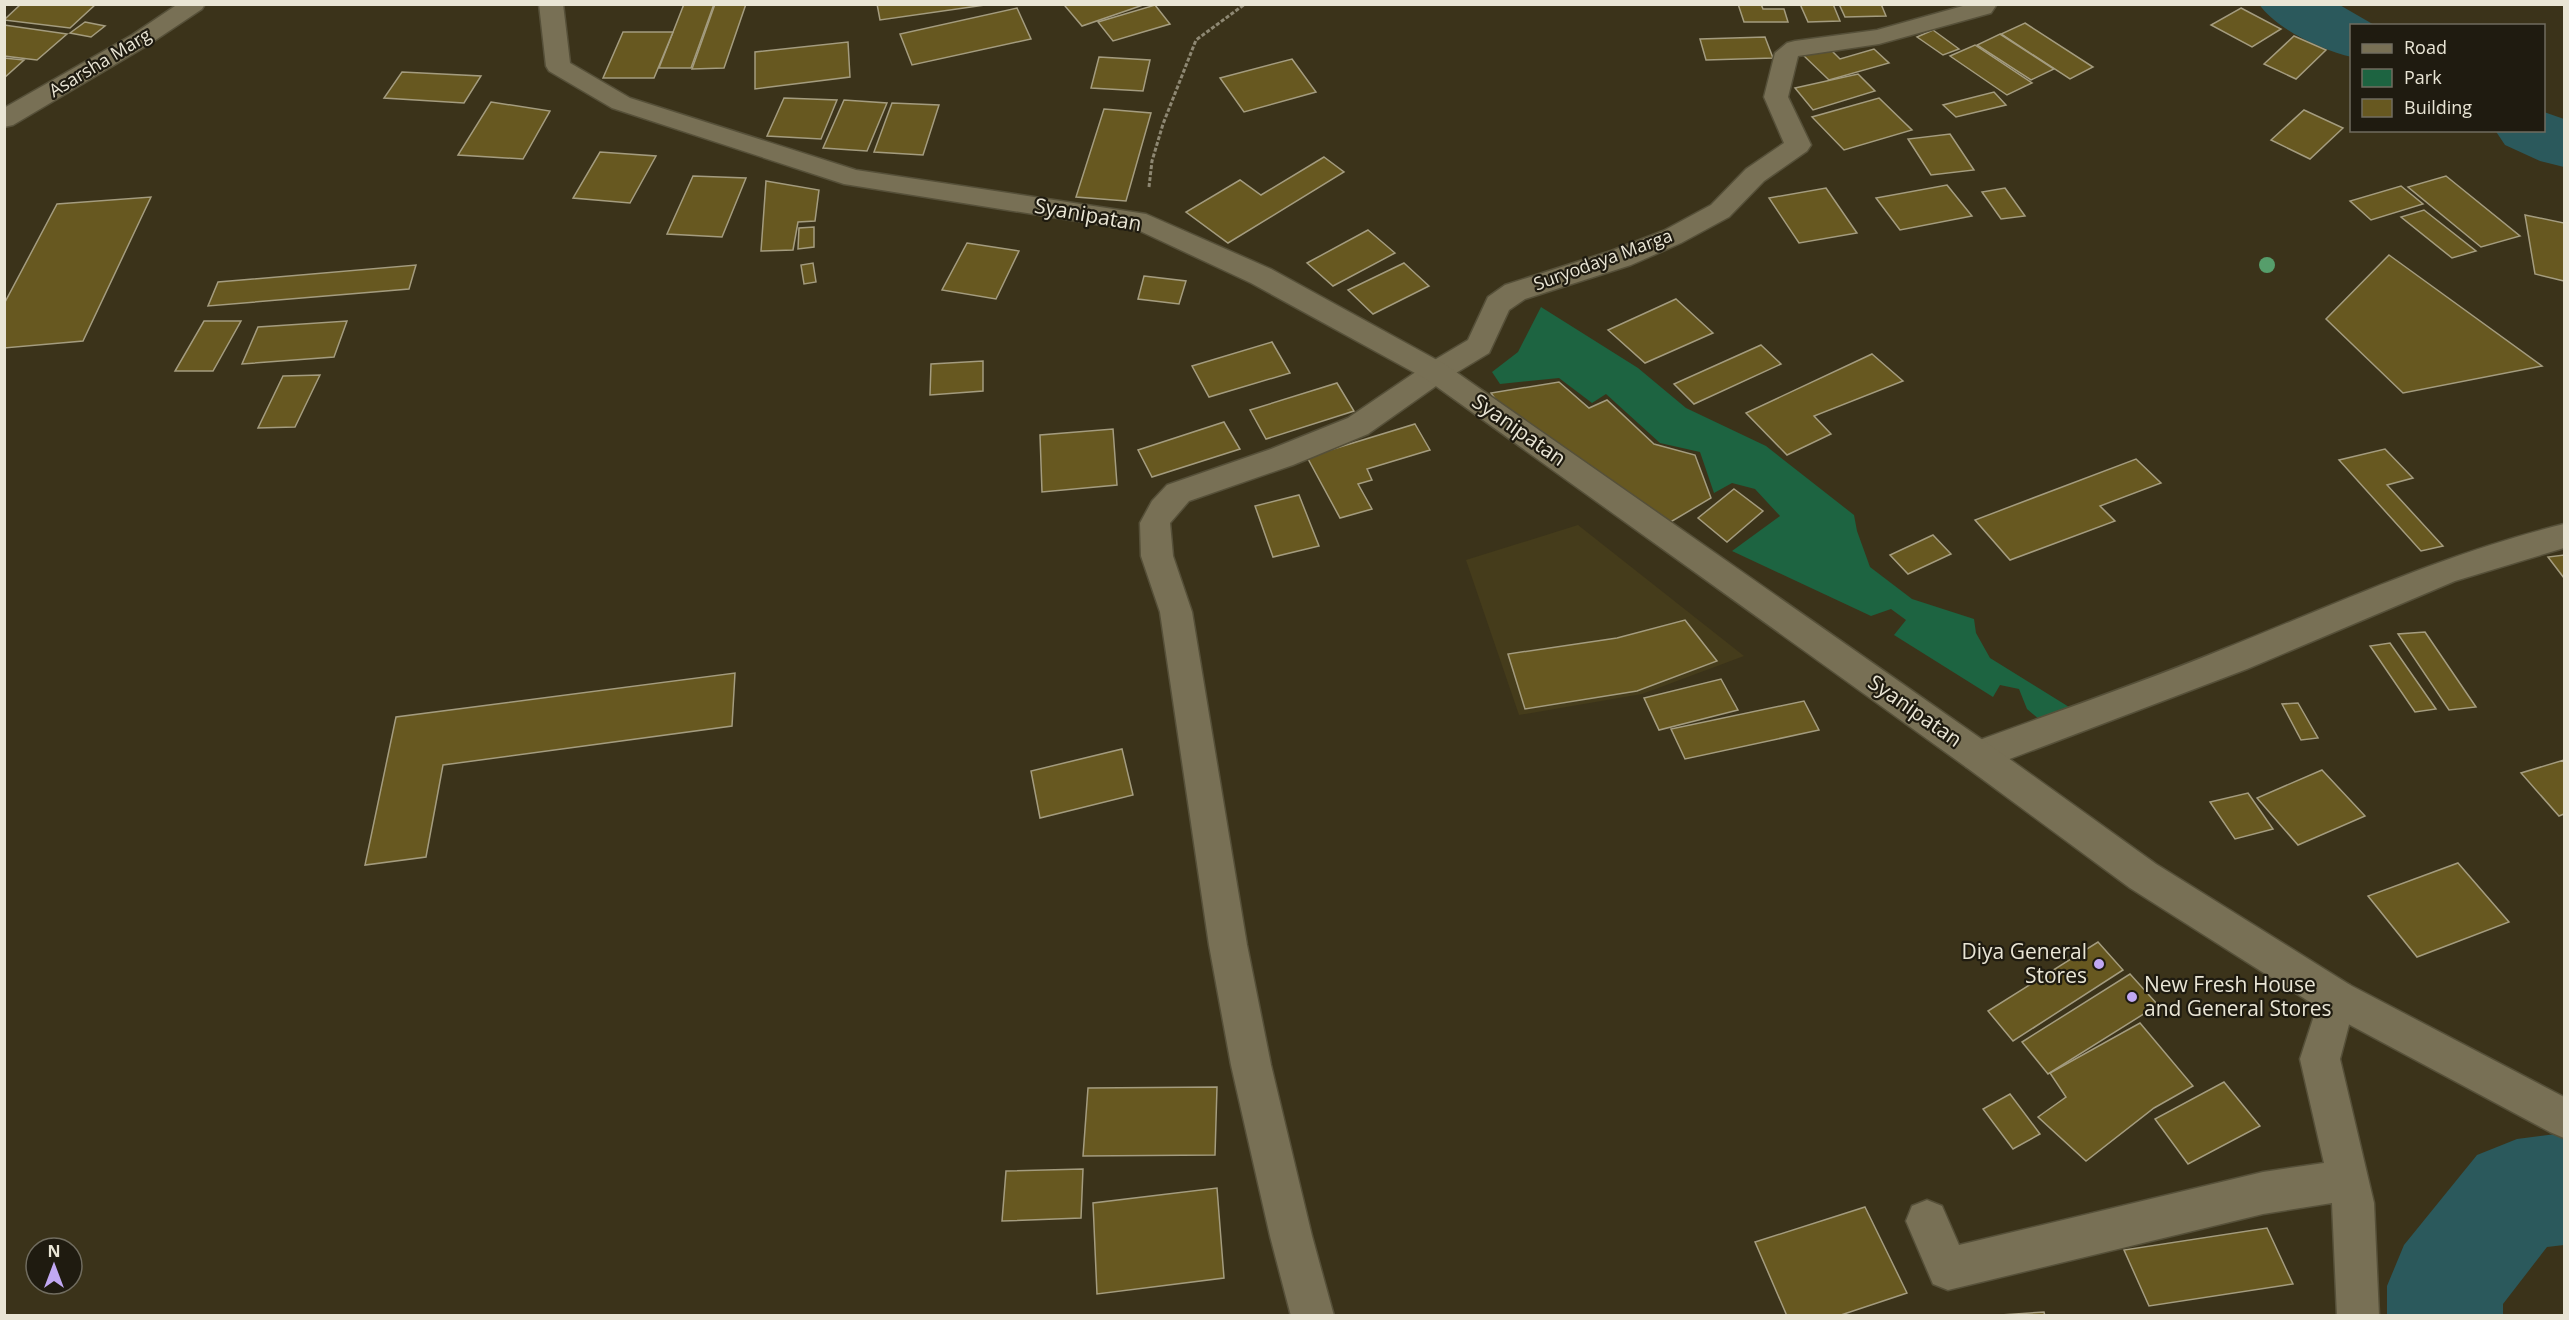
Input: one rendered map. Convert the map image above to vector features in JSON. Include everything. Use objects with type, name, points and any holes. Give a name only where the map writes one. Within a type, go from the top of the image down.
[{"type":"street","name":"Asarsha Marg","points":[[4,119],[140,40],[194,4]]},
{"type":"street","name":"Syanipatan","points":[[551,4],[558,66],[621,104],[854,178],[1146,223],[1261,276],[1436,372],[1978,756],[2143,876],[2337,998],[2431,1050],[2565,1118]]},
{"type":"street","name":"Suryodaya Marga","points":[[1436,372],[1479,346],[1498,304],[1515,292],[1621,258],[1672,237],[1720,211],[1755,175],[1798,145],[1776,97],[1787,52],[1795,48],[1879,37],[1983,8],[1986,4]]},
{"type":"street","points":[[1313,1316],[1251,1065],[1228,945],[1176,612],[1156,556],[1155,523],[1163,509],[1178,493],[1282,457],[1358,426],[1436,372]]},
{"type":"street","points":[[1978,756],[2235,658],[2444,572],[2521,547],[2565,536]]},
{"type":"street","points":[[2337,998],[2320,1059],[2353,1203],[2358,1316]]},
{"type":"street","points":[[1928,1221],[1948,1269],[2263,1193],[2348,1180]]},
{"type":"path","points":[[1146,223],[1152,161],[1163,124],[1196,40],[1245,4]]},
{"type":"shaded area","points":[[1578,525],[1744,656],[1642,694],[1519,715],[1466,560]]},
{"type":"green space","points":[[1541,307],[1638,368],[1686,408],[1766,446],[1854,515],[1857,531],[1870,567],[1912,599],[1974,619],[1976,633],[1990,658],[2069,707],[2040,720],[2027,709],[2019,689],[2000,685],[1993,697],[1894,635],[1906,620],[1891,609],[1871,616],[1732,551],[1780,516],[1755,489],[1732,483],[1714,493],[1700,452],[1660,443],[1606,394],[1592,403],[1559,378],[1500,384],[1492,372],[1518,352]]},
{"type":"building","points":[[21,4],[96,4],[70,28],[4,20]]},
{"type":"building","points":[[684,4],[714,4],[691,68],[659,68]]},
{"type":"building","points":[[715,4],[746,4],[724,68],[692,69]]},
{"type":"building","points":[[877,4],[992,4],[880,20]]},
{"type":"building","points":[[1068,4],[1146,4],[1082,26],[1065,6]]},
{"type":"building","points":[[1738,4],[1761,4],[1763,9],[1784,9],[1788,22],[1744,22]]},
{"type":"building","points":[[1800,4],[1833,4],[1840,21],[1808,22]]},
{"type":"building","points":[[1839,4],[1881,4],[1886,16],[1845,17]]},
{"type":"building","points":[[1155,5],[1170,24],[1113,41],[1098,22]]},
{"type":"building","points":[[1017,8],[1031,39],[912,65],[900,34]]},
{"type":"building","points":[[2241,8],[2281,29],[2252,47],[2211,25]]},
{"type":"building","points":[[85,22],[105,26],[91,37],[70,33]]},
{"type":"building","points":[[2025,23],[2093,67],[2070,79],[2001,34]]},
{"type":"building","points":[[4,25],[67,34],[37,60],[4,56]]},
{"type":"building","points":[[1933,30],[1959,49],[1943,55],[1917,37]]},
{"type":"building","points":[[623,32],[673,32],[654,78],[603,78]]},
{"type":"building","points":[[2000,34],[2054,69],[2031,80],[1977,45]]},
{"type":"building","points":[[2294,36],[2326,50],[2296,79],[2264,64]]},
{"type":"building","points":[[1765,37],[1773,58],[1706,60],[1700,39]]},
{"type":"building","points":[[848,42],[850,77],[755,89],[755,52]]},
{"type":"building","points":[[1975,45],[2032,83],[2007,95],[1950,56]]},
{"type":"building","points":[[1829,48],[1840,59],[1874,49],[1889,63],[1829,80],[1803,55]]},
{"type":"building","points":[[1099,57],[1150,60],[1143,91],[1091,88]]},
{"type":"building","points":[[4,58],[24,60],[4,78]]},
{"type":"building","points":[[1292,59],[1316,92],[1244,112],[1220,78]]},
{"type":"building","points":[[402,72],[481,76],[464,103],[384,98]]},
{"type":"building","points":[[1858,74],[1875,91],[1813,110],[1795,88]]},
{"type":"building","points":[[1994,92],[2006,105],[1956,117],[1943,105]]},
{"type":"building","points":[[784,98],[837,100],[821,139],[767,136]]},
{"type":"building","points":[[1879,98],[1912,130],[1844,150],[1812,117]]},
{"type":"building","points":[[844,100],[887,103],[867,151],[823,148]]},
{"type":"building","points":[[491,102],[550,111],[523,159],[458,155]]},
{"type":"building","points":[[892,103],[939,105],[923,155],[874,152]]},
{"type":"building","points":[[1104,109],[1151,113],[1126,201],[1076,197]]},
{"type":"building","points":[[2304,110],[2343,128],[2310,159],[2271,140]]},
{"type":"building","points":[[1950,134],[1974,170],[1931,175],[1908,139]]},
{"type":"building","points":[[600,152],[656,156],[630,203],[573,198]]},
{"type":"building","points":[[1324,157],[1344,172],[1228,243],[1186,212],[1240,180],[1261,195]]},
{"type":"building","points":[[693,176],[746,178],[722,237],[667,234]]},
{"type":"building","points":[[2446,176],[2520,236],[2481,247],[2408,187]]},
{"type":"building","points":[[766,181],[819,190],[815,221],[798,222],[793,250],[761,251]]},
{"type":"building","points":[[1947,185],[1972,216],[1900,230],[1876,198]]},
{"type":"building","points":[[2401,186],[2423,204],[2371,220],[2350,201]]},
{"type":"building","points":[[1826,188],[1857,233],[1799,243],[1769,198]]},
{"type":"building","points":[[2005,188],[2025,216],[2001,219],[1982,192]]},
{"type":"building","points":[[151,197],[83,341],[4,348],[4,304],[57,204]]},
{"type":"building","points":[[2424,210],[2476,251],[2452,258],[2401,217]]},
{"type":"building","points":[[2525,215],[2564,223],[2564,281],[2535,274]]},
{"type":"building","points":[[814,227],[814,247],[798,249],[799,228]]},
{"type":"building","points":[[1368,230],[1395,253],[1333,286],[1307,263]]},
{"type":"building","points":[[967,243],[1019,251],[996,299],[942,290]]},
{"type":"building","points":[[2389,255],[2542,366],[2403,393],[2326,319]]},
{"type":"building","points":[[813,263],[816,282],[804,284],[801,265]]},
{"type":"building","points":[[1404,263],[1429,286],[1373,314],[1348,290]]},
{"type":"building","points":[[416,265],[409,289],[208,306],[218,282]]},
{"type":"building","points":[[1144,276],[1186,281],[1179,304],[1138,299]]},
{"type":"building","points":[[1676,299],[1713,333],[1645,363],[1608,330]]},
{"type":"building","points":[[204,321],[241,321],[213,371],[175,371]]},
{"type":"building","points":[[347,321],[334,357],[242,364],[258,327]]},
{"type":"building","points":[[1272,342],[1290,373],[1209,397],[1192,366]]},
{"type":"building","points":[[1761,345],[1781,364],[1694,404],[1674,384]]},
{"type":"building","points":[[1872,354],[1903,381],[1814,416],[1831,434],[1787,455],[1746,413]]},
{"type":"building","points":[[983,361],[983,391],[930,395],[931,364]]},
{"type":"building","points":[[320,375],[295,427],[258,428],[283,376]]},
{"type":"building","points":[[1559,382],[1589,408],[1607,400],[1654,444],[1695,455],[1711,498],[1662,527],[1508,418],[1491,393]]},
{"type":"building","points":[[1337,383],[1354,411],[1266,439],[1250,410]]},
{"type":"building","points":[[1224,422],[1240,449],[1152,477],[1138,450]]},
{"type":"building","points":[[1415,424],[1430,450],[1367,469],[1372,480],[1358,484],[1372,509],[1340,518],[1307,457]]},
{"type":"building","points":[[1113,429],[1117,485],[1042,492],[1040,435]]},
{"type":"building","points":[[2385,449],[2413,478],[2387,485],[2443,546],[2421,551],[2339,460]]},
{"type":"building","points":[[2136,459],[2161,483],[2100,506],[2115,521],[2010,560],[1975,520]]},
{"type":"building","points":[[1734,489],[1763,511],[1727,542],[1698,518]]},
{"type":"building","points":[[1299,495],[1319,546],[1273,557],[1255,506]]},
{"type":"building","points":[[1933,535],[1951,554],[1908,574],[1890,555]]},
{"type":"building","points":[[2564,555],[2564,578],[2548,557]]},
{"type":"building","points":[[1685,620],[1717,661],[1637,691],[1525,709],[1508,654],[1617,638]]},
{"type":"building","points":[[2425,632],[2476,707],[2449,710],[2398,634]]},
{"type":"building","points":[[2390,643],[2436,709],[2415,712],[2370,646]]},
{"type":"building","points":[[735,673],[732,726],[443,765],[426,857],[365,865],[396,717]]},
{"type":"building","points":[[1721,679],[1738,710],[1659,730],[1644,698]]},
{"type":"building","points":[[1804,701],[1819,730],[1685,759],[1671,729]]},
{"type":"building","points":[[2298,703],[2318,738],[2301,740],[2282,704]]},
{"type":"building","points":[[1122,749],[1133,795],[1040,818],[1031,771]]},
{"type":"building","points":[[2564,760],[2564,814],[2559,816],[2521,773]]},
{"type":"building","points":[[2322,770],[2365,816],[2298,845],[2257,798]]},
{"type":"building","points":[[2248,793],[2273,829],[2235,839],[2210,802]]},
{"type":"building","points":[[2458,863],[2509,922],[2417,957],[2368,896]]},
{"type":"building","points":[[2098,942],[2123,970],[2013,1041],[1988,1011]]},
{"type":"building","points":[[2130,974],[2158,1005],[2048,1074],[2022,1042]]},
{"type":"building","points":[[2140,1023],[2193,1086],[2154,1108],[2086,1161],[2038,1117],[2066,1097],[2050,1073]]},
{"type":"building","points":[[2224,1082],[2260,1126],[2188,1164],[2155,1119]]},
{"type":"building","points":[[1217,1087],[1215,1155],[1083,1156],[1088,1088]]},
{"type":"building","points":[[2010,1094],[2040,1134],[2013,1149],[1983,1109]]},
{"type":"building","points":[[1083,1169],[1081,1218],[1002,1221],[1006,1171]]},
{"type":"building","points":[[1217,1188],[1224,1278],[1097,1294],[1093,1203]]},
{"type":"building","points":[[1865,1207],[1907,1293],[1838,1316],[1787,1316],[1755,1242]]},
{"type":"building","points":[[2267,1228],[2293,1284],[2149,1306],[2124,1250]]},
{"type":"building","points":[[2044,1312],[2045,1316],[1985,1316]]},
{"type":"waterway","points":[[2290,4],[2350,37]]},
{"type":"waterway","points":[[2534,132],[2564,145]]},
{"type":"waterway","points":[[2445,1316],[2445,1286],[2517,1195],[2564,1189]]},
{"type":"waterway","points":[[2517,1195],[2564,1212]]},
{"type":"place","name":"Diya General Stores","points":[[2099,964]]},
{"type":"place","name":"New Fresh House and General Stores","points":[[2132,997]]}]
